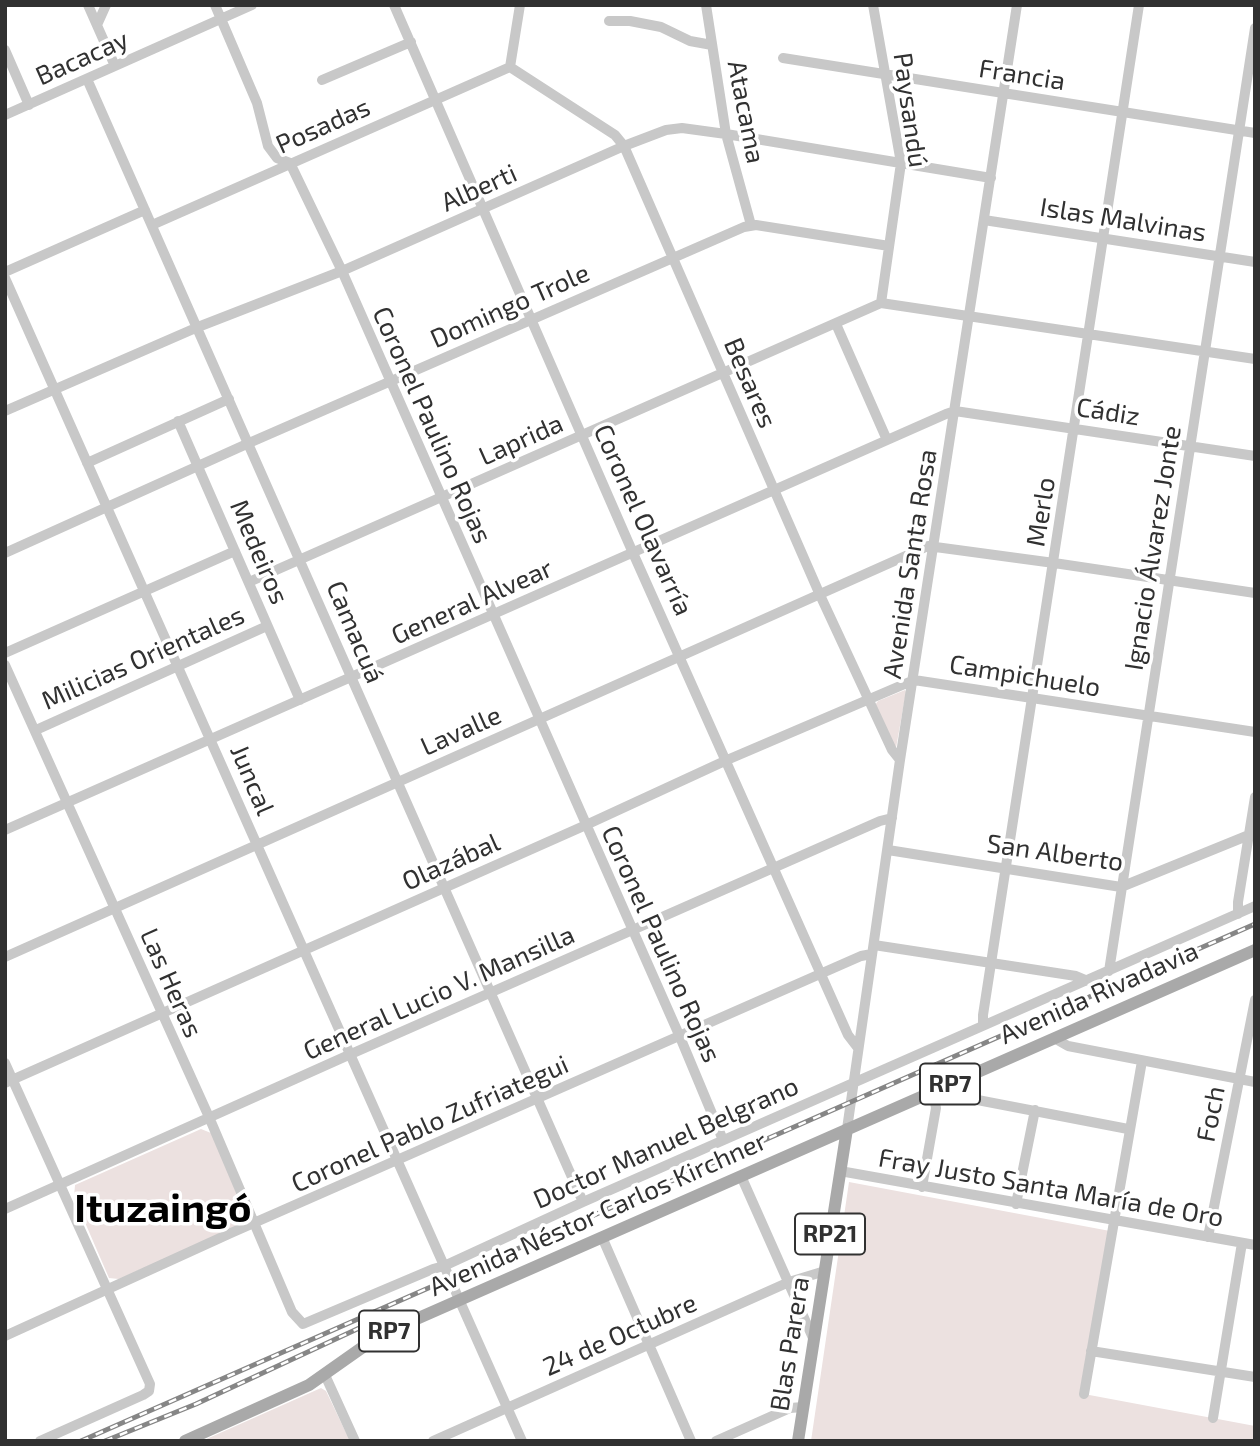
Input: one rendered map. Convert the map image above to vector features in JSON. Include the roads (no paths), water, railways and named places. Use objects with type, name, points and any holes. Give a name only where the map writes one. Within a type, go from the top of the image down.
[{"type":"main road","name":"Avenida Rivadavia","points":[[847,1129],[1255,950]]},
{"type":"main road","name":"Blas Parera","points":[[798,1441],[847,1129]]},
{"type":"main road","name":"Avenida Néstor Carlos Kirchner","points":[[185,1441],[309,1385],[380,1335],[847,1129]]},
{"type":"street","points":[[88,5],[115,66]]},
{"type":"street","points":[[97,26],[106,5]]},
{"type":"street","name":"Coronel Paulino Rojas","points":[[215,5],[257,103],[268,146],[277,158],[290,163],[342,271],[723,1140]]},
{"type":"street","name":"Bacacay","points":[[5,115],[252,5]]},
{"type":"street","name":"Coronel Olavarría","points":[[394,5],[820,974],[848,1035],[858,1048]]},
{"type":"street","points":[[510,67],[520,5]]},
{"type":"street","name":"Atacama","points":[[706,5],[726,134],[751,225]]},
{"type":"street","name":"Paysandú","points":[[873,5],[901,163],[881,303]]},
{"type":"street","name":"Avenida Santa Rosa","points":[[847,1129],[900,760],[1017,5]]},
{"type":"street","name":"Merlo","points":[[984,1025],[983,1015],[1139,5]]},
{"type":"street","points":[[609,20],[661,27],[690,41],[712,45]]},
{"type":"street","name":"Ignacio Álvarez Jonte","points":[[1109,971],[1255,28]]},
{"type":"street","points":[[322,80],[411,42]]},
{"type":"street","points":[[5,50],[29,105]]},
{"type":"street","name":"Francia","points":[[783,58],[1255,133]]},
{"type":"street","name":"Posadas","points":[[152,225],[510,67]]},
{"type":"street","name":"Besares","points":[[510,67],[615,135],[624,146],[820,595],[891,750],[900,760]]},
{"type":"street","name":"Camacuá","points":[[87,79],[583,1202]]},
{"type":"street","name":"Alberti","points":[[5,411],[198,327],[342,271],[624,146],[674,128],[726,134],[992,178]]},
{"type":"street","points":[[5,272],[145,210]]},
{"type":"street","name":"Islas Malvinas","points":[[984,220],[1255,262]]},
{"type":"street","points":[[751,225],[889,246]]},
{"type":"street","name":"Domingo Trole","points":[[5,553],[249,443],[751,225]]},
{"type":"street","name":"Juncal","points":[[5,278],[522,1441]]},
{"type":"street","points":[[881,303],[1255,359]]},
{"type":"street","name":"Laprida","points":[[249,582],[881,303]]},
{"type":"street","points":[[836,324],[887,440]]},
{"type":"street","points":[[87,463],[229,398]]},
{"type":"street","name":"Cádiz","points":[[955,411],[1255,456]]},
{"type":"street","name":"General Alvear","points":[[5,830],[955,411]]},
{"type":"street","name":"Medeiros","points":[[178,421],[300,700]]},
{"type":"street","points":[[934,546],[1255,593]]},
{"type":"street","name":"Lavalle","points":[[5,957],[924,548],[934,546]]},
{"type":"street","points":[[5,653],[236,551]]},
{"type":"street","name":"Milicias Orientales","points":[[36,730],[267,625]]},
{"type":"street","name":"Las Heras","points":[[5,665],[209,1117],[297,1320]]},
{"type":"street","name":"Campichuelo","points":[[914,680],[1255,732]]},
{"type":"street","name":"Olazábal","points":[[9,1081],[727,760],[914,680]]},
{"type":"street","points":[[1238,914],[1255,797]]},
{"type":"street","name":"General Lucio V. Mansilla","points":[[5,1209],[351,1054],[892,818]]},
{"type":"street","name":"San Alberto","points":[[888,850],[1121,887],[1249,835]]},
{"type":"street","name":"Avenida Rivadavia","points":[[853,1084],[1255,906]]},
{"type":"street","points":[[873,950],[991,963],[1076,976],[1088,981]]},
{"type":"street","name":"Coronel Pablo Zufriategui","points":[[5,1336],[873,950]]},
{"type":"street","name":"Foch","points":[[1208,1237],[1255,1000]]},
{"type":"street","points":[[1054,1038],[1068,1046],[1255,1082]]},
{"type":"street","points":[[1084,1394],[1142,1060]]},
{"type":"street","points":[[5,1063],[9,1081],[150,1387],[143,1395],[40,1441]]},
{"type":"street","points":[[952,1083],[962,1097],[1128,1129]]},
{"type":"street","name":"Doctor Manuel Belgrano","points":[[297,1320],[303,1324],[307,1323],[853,1084]]},
{"type":"street","points":[[922,1186],[936,1108],[933,1091]]},
{"type":"street","points":[[1016,1204],[1035,1110]]},
{"type":"street","name":"Fray Justo Santa María de Oro","points":[[840,1171],[1255,1245]]},
{"type":"street","points":[[741,1176],[814,1339]]},
{"type":"street","points":[[602,1237],[691,1441]]},
{"type":"street","points":[[1213,1418],[1242,1243]]},
{"type":"street","name":"24 de Octubre","points":[[433,1441],[789,1282],[825,1271]]},
{"type":"street","points":[[1091,1351],[1255,1377]]},
{"type":"street","points":[[325,1375],[355,1441]]},
{"type":"street","points":[[716,1441],[790,1408],[803,1406]]},
{"type":"railway","points":[[81,1441],[1255,924]]},
{"type":"railway","points":[[105,1441],[196,1404],[383,1317]]},
{"type":"district","name":"Ituzaingó","points":[[163,1209]]}]
